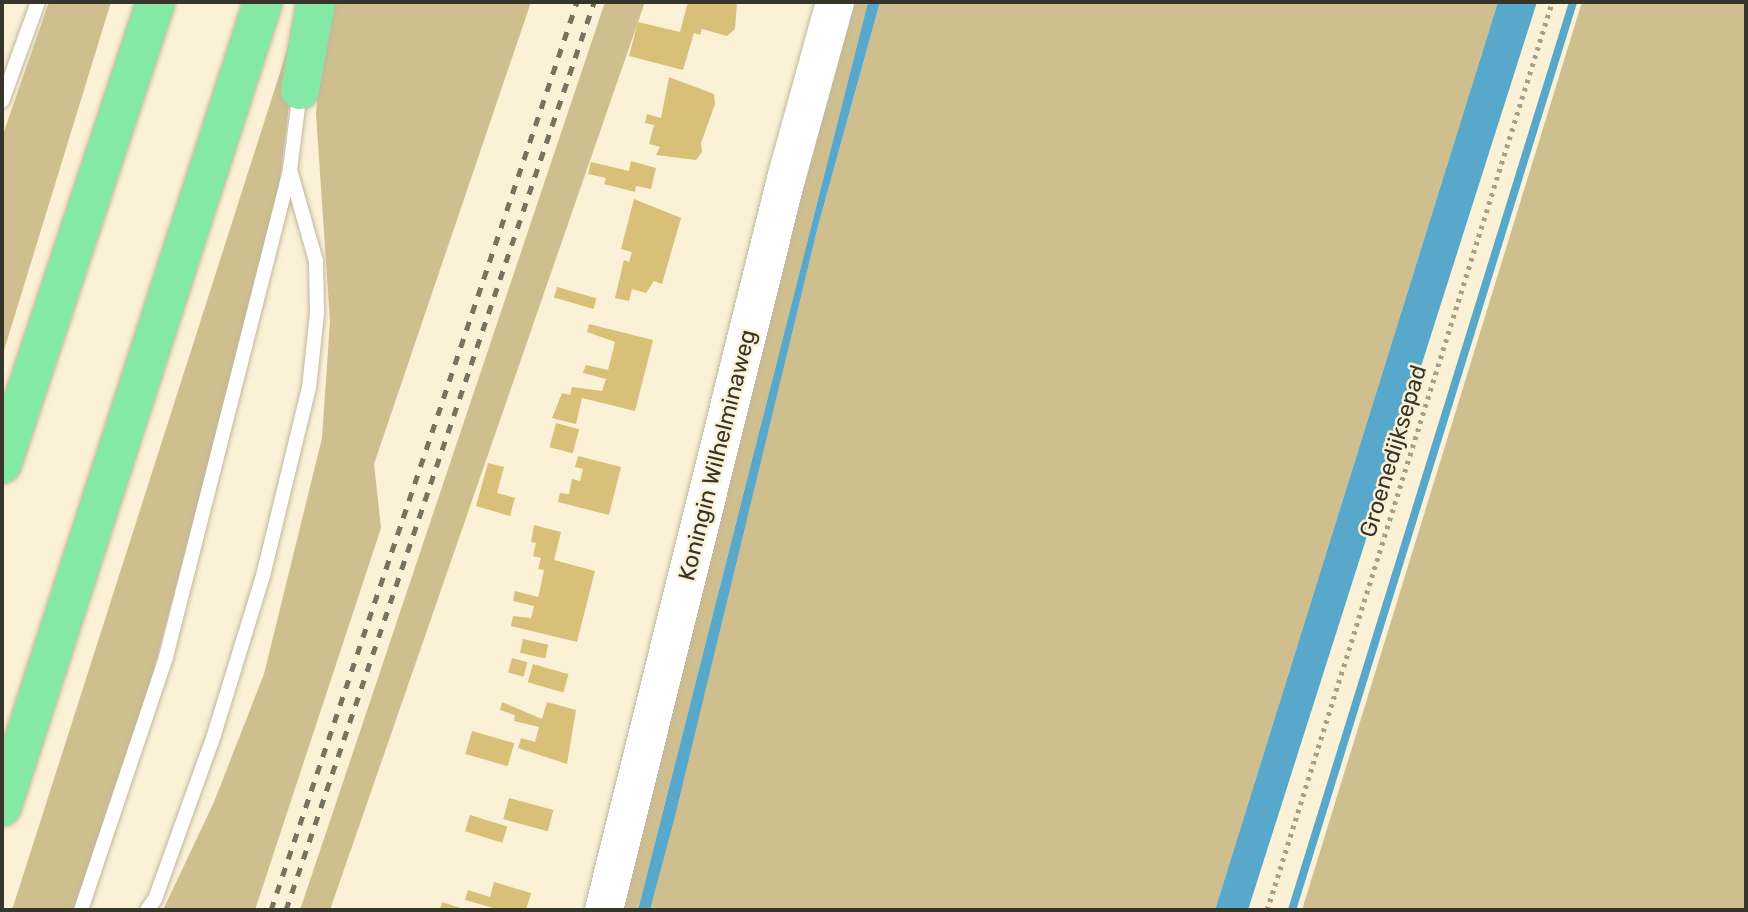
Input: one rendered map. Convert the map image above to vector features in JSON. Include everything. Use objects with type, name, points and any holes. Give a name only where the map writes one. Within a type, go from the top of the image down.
[{"type":"highway","points":[[2,464],[156,2]]},
{"type":"highway","points":[[2,807],[263,2]]},
{"type":"highway","points":[[300,90],[316,2]]},
{"type":"main road","name":"Koningin Wilhelminaweg","points":[[604,910],[786,179],[835,2]]},
{"type":"lane","points":[[2,101],[38,2]]},
{"type":"lane","points":[[81,910],[166,657],[290,170],[300,90]]},
{"type":"lane","points":[[147,910],[214,734],[259,589],[309,388],[317,313],[316,261],[290,170]]},
{"type":"path","name":"Groenedijksepad","points":[[1268,910],[1552,2]]},
{"type":"shaded area","points":[[49,2],[111,2],[2,357],[2,137]]},
{"type":"shaded area","points":[[326,2],[531,2],[374,464],[381,528],[255,910],[163,910],[214,802],[264,674],[322,438],[330,321],[316,114]]},
{"type":"shaded area","points":[[605,2],[645,2],[330,910],[300,910]]},
{"type":"shaded area","points":[[854,2],[868,2],[638,910],[619,910],[772,303]]},
{"type":"shaded area","points":[[880,2],[1498,2],[1215,910],[650,910],[818,226]]},
{"type":"shaded area","points":[[1582,2],[1746,2],[1746,910],[1302,910]]},
{"type":"shaded area","points":[[301,7],[277,204],[150,684],[74,910],[12,910]]},
{"type":"water","points":[[868,2],[880,2],[818,226],[675,816],[650,910],[638,910]]},
{"type":"water","points":[[1498,2],[1537,2],[1248,910],[1215,910]]},
{"type":"building","points":[[688,2],[737,2],[735,29],[727,36],[702,29],[700,35],[694,33],[683,70],[629,56],[638,22],[680,32]]},
{"type":"building","points":[[669,77],[714,94],[715,104],[701,143],[702,152],[696,160],[656,155],[660,147],[649,144],[654,125],[645,123],[647,114],[661,118]]},
{"type":"building","points":[[631,161],[656,168],[651,189],[636,186],[635,192],[604,184],[606,178],[588,174],[591,162],[629,171]]},
{"type":"building","points":[[634,199],[681,218],[662,284],[654,281],[646,293],[632,289],[629,301],[615,298],[624,260],[629,262],[632,252],[621,249]]},
{"type":"building","points":[[557,287],[596,298],[593,309],[554,298]]},
{"type":"building","points":[[589,324],[653,340],[635,411],[582,398],[576,424],[552,418],[562,393],[570,395],[572,387],[602,391],[606,379],[583,373],[586,365],[608,370],[615,342],[587,332]]},
{"type":"building","points":[[556,423],[579,429],[573,453],[550,447]]},
{"type":"building","points":[[578,456],[621,467],[609,515],[558,502],[560,493],[569,494],[572,479],[580,481],[583,469],[575,467]]},
{"type":"building","points":[[488,463],[504,467],[497,493],[515,498],[510,516],[476,506]]},
{"type":"building","points":[[534,525],[561,532],[554,560],[595,571],[577,642],[511,626],[513,616],[531,618],[534,606],[513,601],[515,591],[538,597],[541,585],[544,570],[538,569],[541,558],[533,556],[536,543],[531,542]]},
{"type":"building","points":[[523,639],[548,645],[545,658],[520,653]]},
{"type":"building","points":[[512,658],[527,662],[524,677],[508,672]]},
{"type":"building","points":[[533,664],[569,674],[563,692],[528,682]]},
{"type":"building","points":[[502,702],[542,719],[547,702],[576,710],[567,764],[518,748],[521,738],[535,742],[539,727],[514,721],[515,715],[500,710]]},
{"type":"building","points":[[472,731],[514,743],[508,766],[465,754]]},
{"type":"building","points":[[509,798],[553,810],[548,831],[503,819]]},
{"type":"building","points":[[470,815],[507,826],[502,843],[465,831]]},
{"type":"building","points":[[494,882],[531,893],[526,910],[501,910],[465,900],[468,890],[490,897]]},
{"type":"building","points":[[442,902],[467,910],[440,910]]},
{"type":"waterway","points":[[1292,910],[1573,2]]},
{"type":"railway","points":[[271,910],[577,2]]},
{"type":"railway","points":[[286,910],[594,2]]}]
